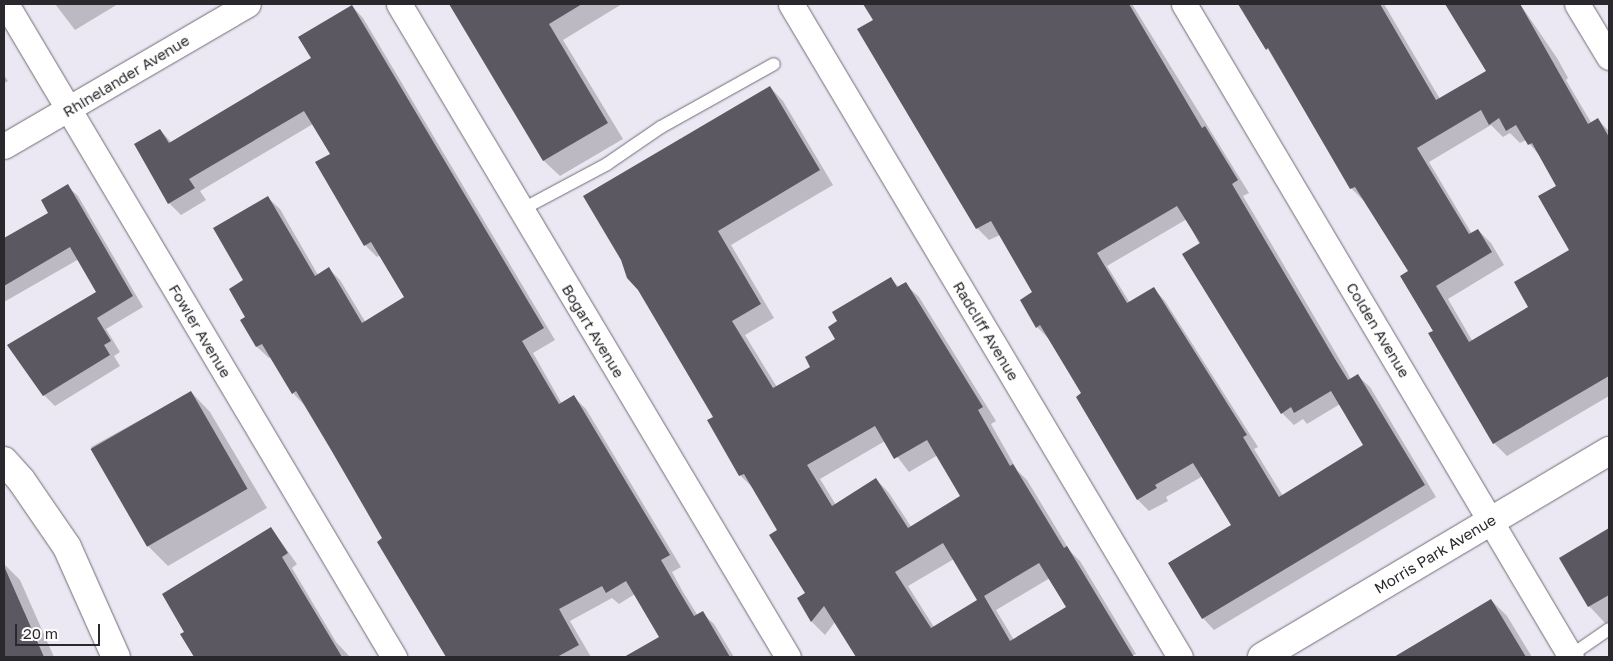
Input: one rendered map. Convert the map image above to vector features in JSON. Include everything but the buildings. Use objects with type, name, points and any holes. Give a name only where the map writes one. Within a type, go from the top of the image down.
[{"type":"main road","name":"Morris Park Avenue","points":[[1262,657],[1609,451]]},
{"type":"main road","points":[[4,461],[21,480],[67,547],[116,657]]},
{"type":"street","name":"Fowler Avenue","points":[[6,4],[394,657]]},
{"type":"street","name":"Rhinelander Avenue","points":[[4,146],[69,110],[248,4]]},
{"type":"street","name":"Bogart Avenue","points":[[399,4],[788,657]]},
{"type":"street","name":"Radcliff Avenue","points":[[791,4],[1180,657]]},
{"type":"street","name":"Colden Avenue","points":[[1184,4],[1571,656]]},
{"type":"street","points":[[1577,4],[1609,57]]},
{"type":"lane","points":[[521,210],[607,164],[661,127],[774,64]]},
{"type":"lane","points":[[1571,656],[1609,629]]}]
